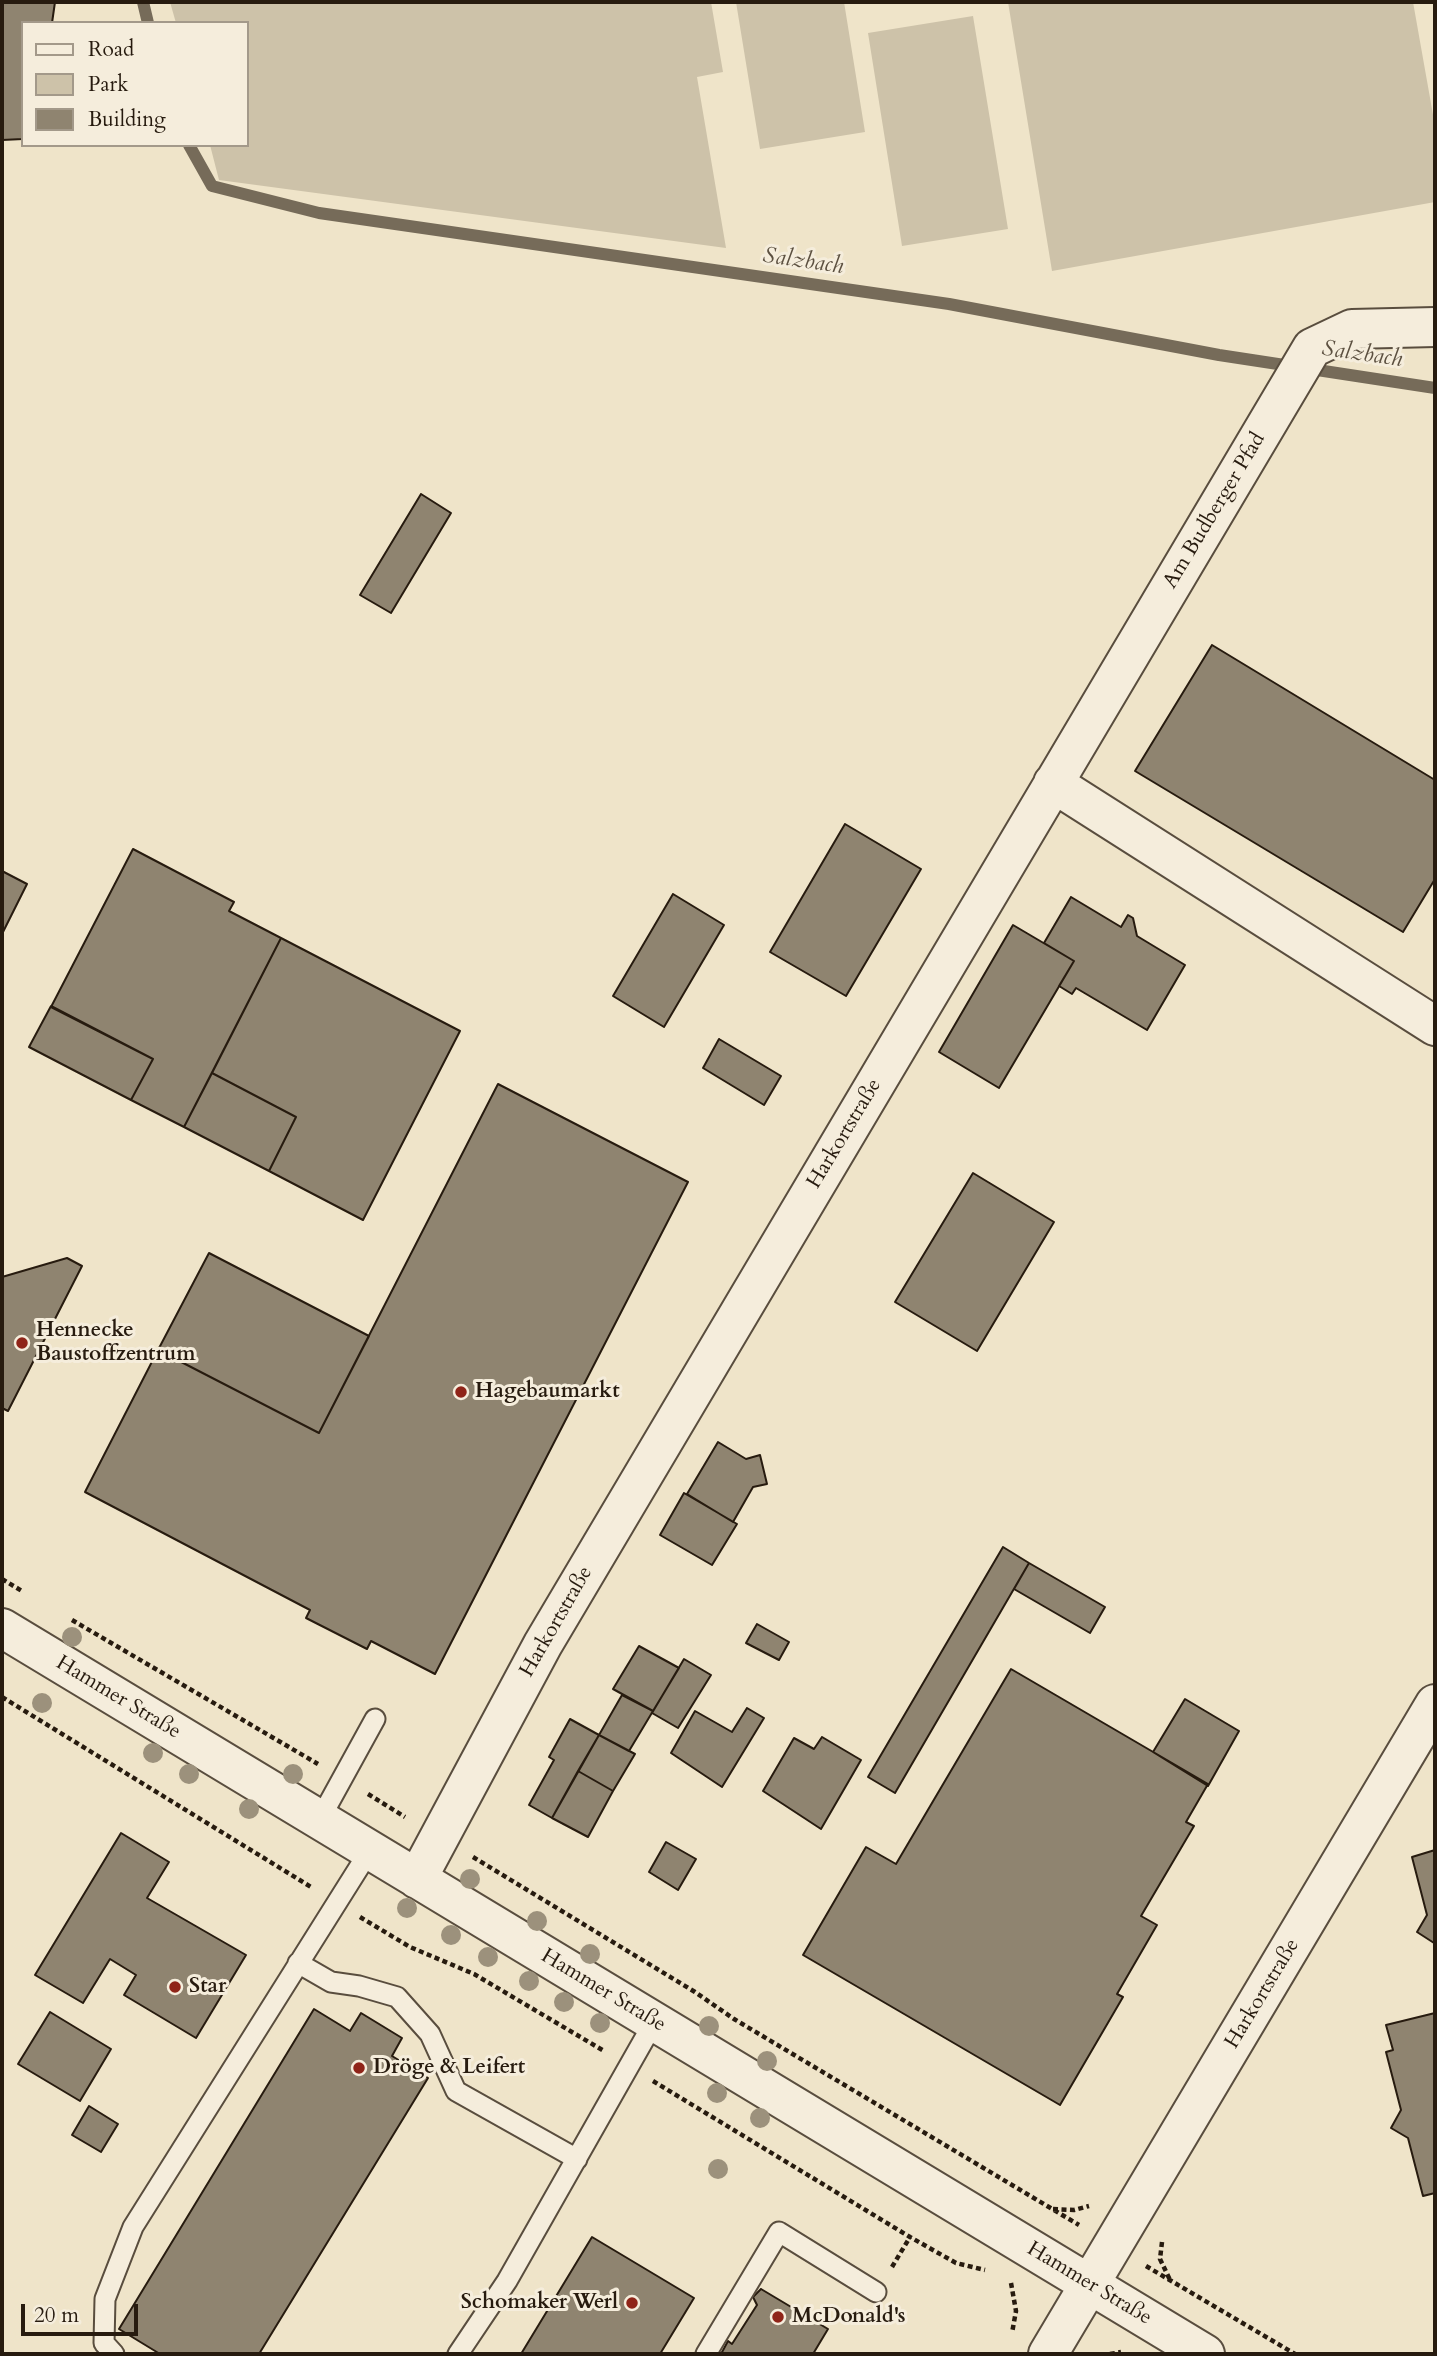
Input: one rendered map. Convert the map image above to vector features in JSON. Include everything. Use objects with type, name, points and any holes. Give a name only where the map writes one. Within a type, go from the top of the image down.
[{"type":"street","name":"Am Budberger Pfad","points":[[1053,783],[1312,348],[1352,329],[1435,327]]},
{"type":"street","points":[[1053,783],[1435,1026]]},
{"type":"street","name":"Harkortstraße","points":[[417,1879],[550,1632],[1053,783]]},
{"type":"street","name":"Hammer Straße","points":[[2,1628],[1205,2354]]},
{"type":"street","name":"Harkortstraße","points":[[1048,2354],[1435,1704]]},
{"type":"lane","points":[[320,1819],[375,1719]]},
{"type":"lane","points":[[114,2354],[104,2343],[105,2299],[133,2227],[370,1850]]},
{"type":"lane","points":[[299,1963],[331,1982],[359,1986],[397,1997],[429,2034],[456,2091],[577,2159]]},
{"type":"lane","points":[[458,2354],[507,2281],[654,2022]]},
{"type":"lane","points":[[706,2354],[779,2232],[876,2292]]},
{"type":"path","points":[[2,1579],[25,1593]]},
{"type":"path","points":[[60,1614],[341,1778],[695,1992],[734,2019],[1295,2354]]},
{"type":"path","points":[[2,1697],[410,1947],[474,1974],[956,2263],[988,2271]]},
{"type":"path","points":[[890,2269],[910,2237]]},
{"type":"path","points":[[999,2277],[1070,2319]]},
{"type":"path","points":[[1010,2283],[1016,2311],[1012,2336]]},
{"type":"path","points":[[1110,2354],[1121,2352]]},
{"type":"green space","points":[[170,2],[711,2],[723,72],[697,77],[726,248],[219,180],[211,147],[248,147],[248,21],[175,21]]},
{"type":"green space","points":[[736,2],[844,2],[865,132],[760,149]]},
{"type":"green space","points":[[1008,2],[1413,2],[1435,126],[1435,202],[1052,271]]},
{"type":"green space","points":[[973,16],[1008,229],[902,246],[868,33]]},
{"type":"building","points":[[2,2],[55,2],[52,21],[21,21],[21,139],[2,140]]},
{"type":"building","points":[[421,494],[451,513],[391,613],[360,595]]},
{"type":"building","points":[[1212,645],[1435,780],[1435,879],[1403,932],[1135,771]]},
{"type":"building","points":[[845,824],[921,869],[846,996],[770,952]]},
{"type":"building","points":[[133,849],[234,902],[229,911],[281,938],[184,1127],[131,1100],[153,1059],[51,1007]]},
{"type":"building","points":[[2,871],[27,884],[2,934]]},
{"type":"building","points":[[673,894],[724,925],[664,1027],[613,996]]},
{"type":"building","points":[[1071,897],[1121,927],[1128,915],[1133,918],[1137,936],[1185,965],[1147,1030],[1076,988],[1072,994],[1059,986],[1074,961],[1044,943]]},
{"type":"building","points":[[1013,925],[1074,961],[999,1088],[939,1052]]},
{"type":"building","points":[[281,938],[460,1031],[363,1220],[269,1171],[296,1117],[212,1073]]},
{"type":"building","points":[[51,1006],[153,1059],[131,1100],[29,1047]]},
{"type":"building","points":[[719,1039],[781,1076],[764,1105],[703,1068]]},
{"type":"building","points":[[212,1073],[296,1117],[269,1171],[184,1127]]},
{"type":"building","name":"Hagebaumarkt","points":[[498,1084],[688,1182],[435,1674],[371,1641],[367,1649],[306,1618],[310,1610],[85,1492],[158,1350],[319,1433]]},
{"type":"building","points":[[973,1173],[1054,1222],[977,1351],[895,1302]]},
{"type":"building","points":[[209,1253],[369,1336],[319,1433],[158,1350]]},
{"type":"building","name":"Hennecke Baustoffzentrum","points":[[67,1258],[82,1266],[8,1411],[2,1408],[2,1277]]},
{"type":"building","points":[[718,1442],[746,1459],[760,1455],[767,1484],[753,1487],[733,1522],[687,1494]]},
{"type":"building","points":[[684,1493],[737,1524],[712,1565],[660,1535]]},
{"type":"building","points":[[1003,1547],[1029,1563],[895,1793],[868,1777]]},
{"type":"building","points":[[1029,1563],[1105,1607],[1090,1633],[1014,1589]]},
{"type":"building","points":[[757,1624],[789,1642],[779,1660],[746,1643]]},
{"type":"building","points":[[639,1646],[679,1668],[653,1711],[613,1689]]},
{"type":"building","points":[[684,1659],[711,1675],[678,1728],[652,1713]]},
{"type":"building","points":[[1011,1669],[1208,1784],[1186,1822],[1194,1826],[1141,1916],[1157,1925],[1117,1994],[1123,1997],[1060,2105],[803,1955],[866,1847],[896,1864]]},
{"type":"building","points":[[622,1695],[653,1711],[629,1751],[599,1735]]},
{"type":"building","points":[[1185,1699],[1239,1731],[1208,1786],[1153,1752]]},
{"type":"building","points":[[747,1708],[764,1718],[722,1787],[671,1753],[695,1711],[732,1732]]},
{"type":"building","points":[[570,1719],[599,1735],[552,1818],[529,1805],[554,1760],[549,1757]]},
{"type":"building","points":[[599,1735],[635,1754],[613,1791],[578,1771]]},
{"type":"building","points":[[822,1737],[861,1760],[821,1829],[763,1791],[794,1738],[814,1749]]},
{"type":"building","points":[[578,1771],[613,1791],[588,1837],[552,1818]]},
{"type":"building","points":[[121,1833],[169,1862],[147,1898],[246,1955],[196,2038],[124,1995],[136,1975],[110,1959],[83,2003],[35,1975]]},
{"type":"building","points":[[666,1842],[696,1859],[678,1890],[649,1872]]},
{"type":"building","points":[[1435,1850],[1435,1947],[1434,1943],[1417,1932],[1427,1915],[1412,1857]]},
{"type":"building","points":[[314,2009],[350,2031],[361,2013],[402,2038],[392,2056],[428,2078],[259,2354],[160,2354],[119,2329]]},
{"type":"building","points":[[50,2012],[111,2049],[80,2101],[18,2064]]},
{"type":"building","points":[[1435,2013],[1435,2193],[1423,2196],[1408,2138],[1391,2128],[1401,2110],[1386,2052],[1393,2050],[1386,2025]]},
{"type":"building","points":[[89,2106],[118,2124],[101,2152],[72,2135]]},
{"type":"building","points":[[592,2237],[694,2298],[660,2354],[521,2354]]},
{"type":"building","name":"McDonald's","points":[[761,2289],[828,2329],[813,2354],[721,2354],[728,2341],[732,2344],[757,2305],[753,2297]]},
{"type":"waterway","name":"Salzbach","points":[[143,2],[148,21]]},
{"type":"waterway","name":"Salzbach","points":[[190,147],[212,186],[319,213],[949,304],[1219,355],[1435,388]]},
{"type":"place","name":"Hennecke Baustoffzentrum","points":[[22,1343]]},
{"type":"place","name":"Hagebaumarkt","points":[[461,1392]]},
{"type":"place","name":"Star","points":[[175,1987]]},
{"type":"place","name":"Dröge & Leifert","points":[[359,2068]]},
{"type":"place","name":"Schomaker Werl","points":[[632,2303]]},
{"type":"place","name":"McDonald's","points":[[778,2317]]}]
